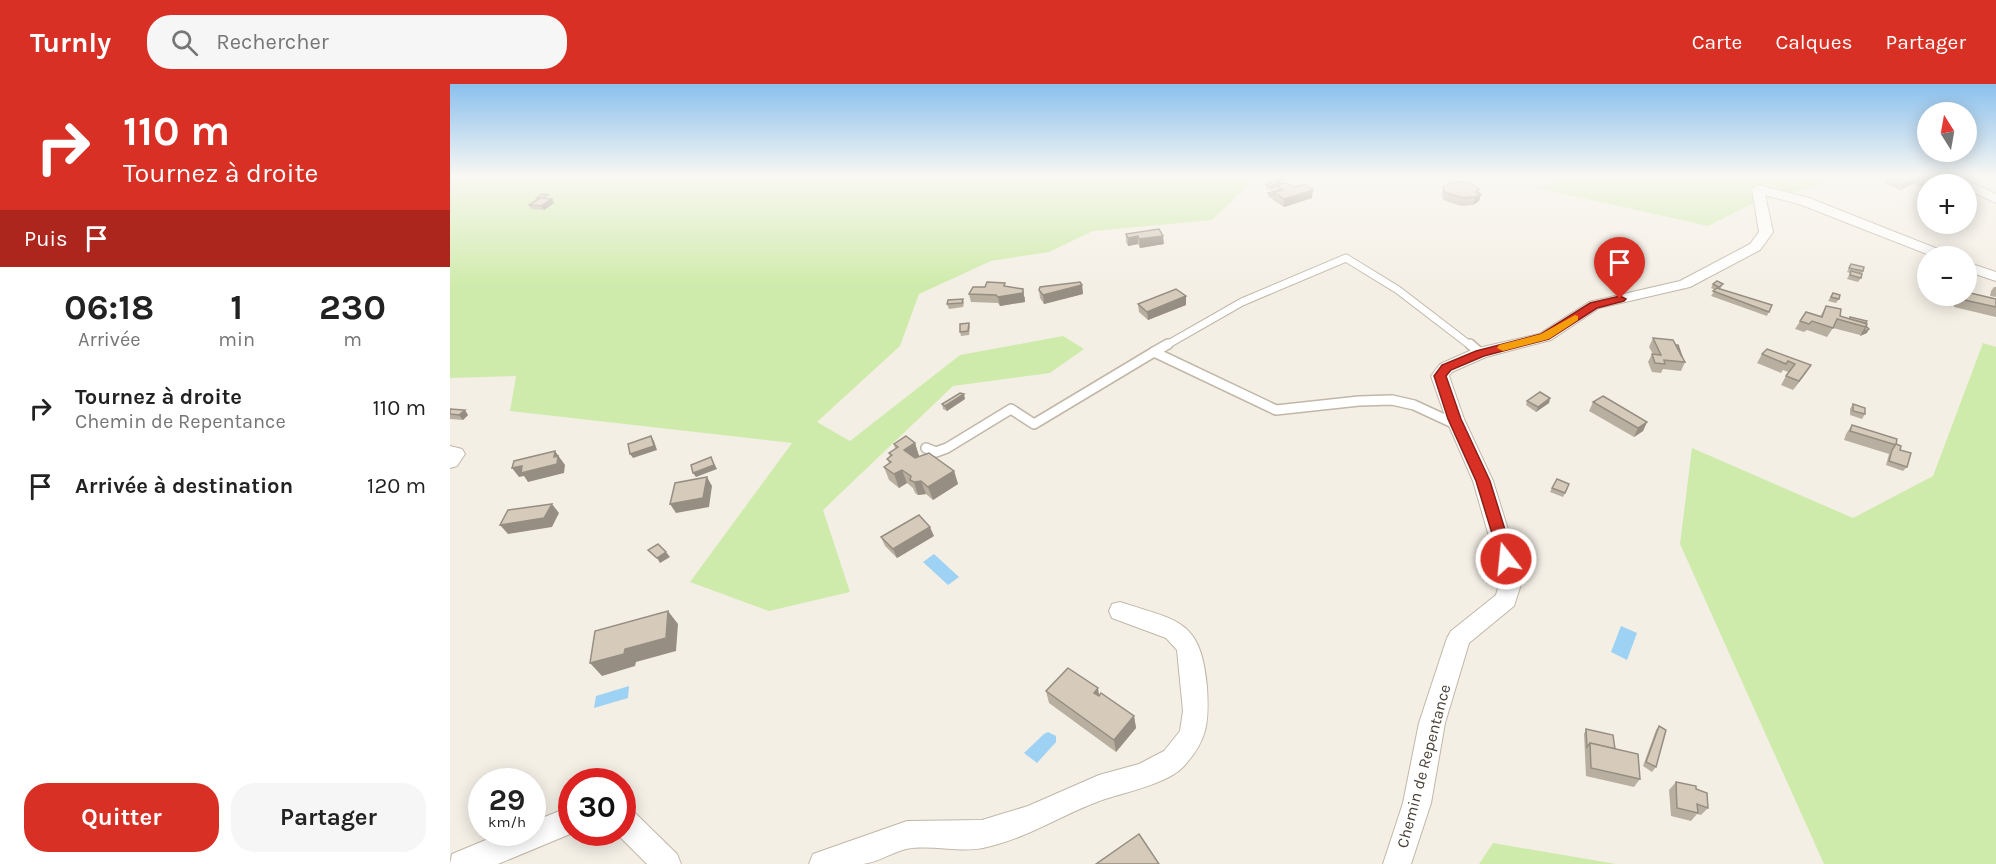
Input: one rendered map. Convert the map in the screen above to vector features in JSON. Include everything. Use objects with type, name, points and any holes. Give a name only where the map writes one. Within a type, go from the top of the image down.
[{"type":"street","name":"Chemin de Repentance","points":[[1397,864],[1417,802],[1432,723],[1459,638],[1506,600],[1512,578],[1483,481],[1458,425],[1440,376],[1446,368],[1480,353],[1545,337],[1594,305],[1685,284],[1755,247],[1766,232],[1763,213]]},
{"type":"street","name":"Chemin de Repentance","points":[[1835,213],[1918,246]]},
{"type":"street","points":[[1977,270],[1996,277]]},
{"type":"street","points":[[450,452],[455,454],[450,460]]},
{"type":"street","points":[[823,864],[907,835],[982,834],[1030,819],[1099,789],[1144,775],[1173,760],[1191,736],[1196,711],[1193,670],[1188,646],[1174,631],[1119,610]]},
{"type":"street","points":[[462,864],[558,826]]},
{"type":"street","points":[[636,834],[667,864]]},
{"type":"lane","points":[[926,448],[936,452],[948,448],[1011,409],[1034,424],[1242,302],[1346,258],[1398,290],[1480,353]]},
{"type":"lane","points":[[1154,352],[1276,410],[1296,410],[1386,400],[1408,403],[1458,425]]},
{"type":"green space","points":[[450,213],[1219,213],[1212,220],[1093,231],[1049,252],[991,261],[919,294],[900,346],[817,422],[850,441],[960,355],[1063,336],[1084,349],[1050,373],[953,386],[823,510],[850,592],[769,611],[690,582],[792,443],[510,411],[516,376],[450,378]]},
{"type":"green space","points":[[1651,213],[1733,213],[1708,226]]},
{"type":"green space","points":[[1983,343],[1996,347],[1996,864],[1824,864],[1680,544],[1692,448],[1853,518],[1933,476]]},
{"type":"green space","points":[[1493,843],[1616,864],[1479,864]]},
{"type":"water","points":[[934,554],[959,577],[948,585],[923,562]]},
{"type":"water","points":[[1621,626],[1637,633],[1627,660],[1611,652]]},
{"type":"water","points":[[629,686],[628,698],[594,708],[596,696]]},
{"type":"water","points":[[1048,732],[1056,736],[1056,742],[1037,763],[1024,753]]},
{"type":"building","points":[[1159,229],[1163,236],[1139,239],[1138,236],[1128,238],[1126,234]]},
{"type":"building","points":[[1851,264],[1864,267],[1863,271],[1849,268]]},
{"type":"building","points":[[1851,271],[1862,274],[1861,278],[1850,275]]},
{"type":"building","points":[[1717,281],[1723,284],[1719,287],[1713,284]]},
{"type":"building","points":[[987,282],[1005,283],[1004,286],[1023,289],[1023,293],[998,297],[969,294],[973,287],[985,287]]},
{"type":"building","points":[[1080,282],[1082,285],[1043,295],[1039,290],[1040,287]]},
{"type":"building","points":[[1717,288],[1772,305],[1769,312],[1713,291]]},
{"type":"building","points":[[1176,289],[1186,296],[1147,312],[1138,304]]},
{"type":"building","points":[[1833,293],[1840,295],[1839,299],[1831,297]]},
{"type":"building","points":[[1977,295],[1996,299],[1996,307],[1977,303]]},
{"type":"building","points":[[963,299],[962,303],[947,304],[948,300]]},
{"type":"building","points":[[1826,306],[1841,309],[1840,316],[1867,324],[1866,327],[1837,319],[1833,328],[1812,321],[1809,324],[1800,321],[1806,312],[1822,317]]},
{"type":"building","points":[[1850,317],[1867,321],[1866,323],[1850,319]]},
{"type":"building","points":[[969,323],[968,331],[960,332],[960,324]]},
{"type":"building","points":[[1653,338],[1673,340],[1685,362],[1664,360],[1665,364],[1655,363],[1652,354],[1661,355]]},
{"type":"building","points":[[1767,349],[1811,365],[1799,381],[1786,376],[1795,364],[1788,361],[1786,364],[1762,354]]},
{"type":"building","points":[[1540,392],[1550,398],[1538,407],[1527,401]]},
{"type":"building","points":[[960,393],[964,394],[945,406],[942,404]]},
{"type":"building","points":[[1603,396],[1647,422],[1638,428],[1593,402]]},
{"type":"building","points":[[1853,404],[1865,408],[1865,414],[1853,411]]},
{"type":"building","points":[[450,409],[465,410],[459,415],[450,414]]},
{"type":"building","points":[[1852,425],[1897,439],[1896,445],[1850,431]]},
{"type":"building","points":[[651,436],[654,446],[630,454],[628,444]]},
{"type":"building","points":[[906,436],[915,443],[904,450],[915,458],[929,453],[954,471],[928,487],[921,481],[910,480],[911,476],[902,470],[894,474],[884,467],[891,462],[887,459],[892,455],[889,453],[898,447],[894,444]]},
{"type":"building","points":[[1896,444],[1901,446],[1900,450],[1911,453],[1907,467],[1889,461]]},
{"type":"building","points":[[555,451],[554,457],[558,456],[557,464],[521,473],[522,466],[512,468],[514,461]]},
{"type":"building","points":[[711,457],[714,465],[693,473],[691,465]]},
{"type":"building","points":[[707,477],[703,498],[670,504],[675,483]]},
{"type":"building","points":[[1557,479],[1569,484],[1565,493],[1552,488]]},
{"type":"building","points":[[552,504],[544,518],[500,525],[508,510]]},
{"type":"building","points":[[919,515],[930,527],[893,549],[881,537]]},
{"type":"building","points":[[658,544],[666,552],[657,558],[648,550]]},
{"type":"building","points":[[668,611],[666,638],[625,649],[624,654],[590,663],[595,631]]},
{"type":"building","points":[[1068,668],[1098,688],[1094,693],[1099,696],[1101,693],[1134,716],[1114,740],[1046,691]]},
{"type":"building","points":[[1659,726],[1666,730],[1656,767],[1646,762]]},
{"type":"building","points":[[1586,729],[1613,735],[1615,749],[1590,743],[1587,747]]},
{"type":"building","points":[[1590,743],[1638,754],[1640,779],[1591,768]]},
{"type":"building","points":[[1676,782],[1696,786],[1696,789],[1707,793],[1708,808],[1697,804],[1698,813],[1677,808]]},
{"type":"building","points":[[1139,834],[1159,864],[1096,864]]},
{"type":"slow traffic","points":[[1503,348],[1545,337],[1575,318]]},
{"type":"route","points":[[1506,559],[1483,481],[1455,419],[1440,376],[1446,368],[1480,353],[1545,337],[1594,305],[1620,299]]}]
